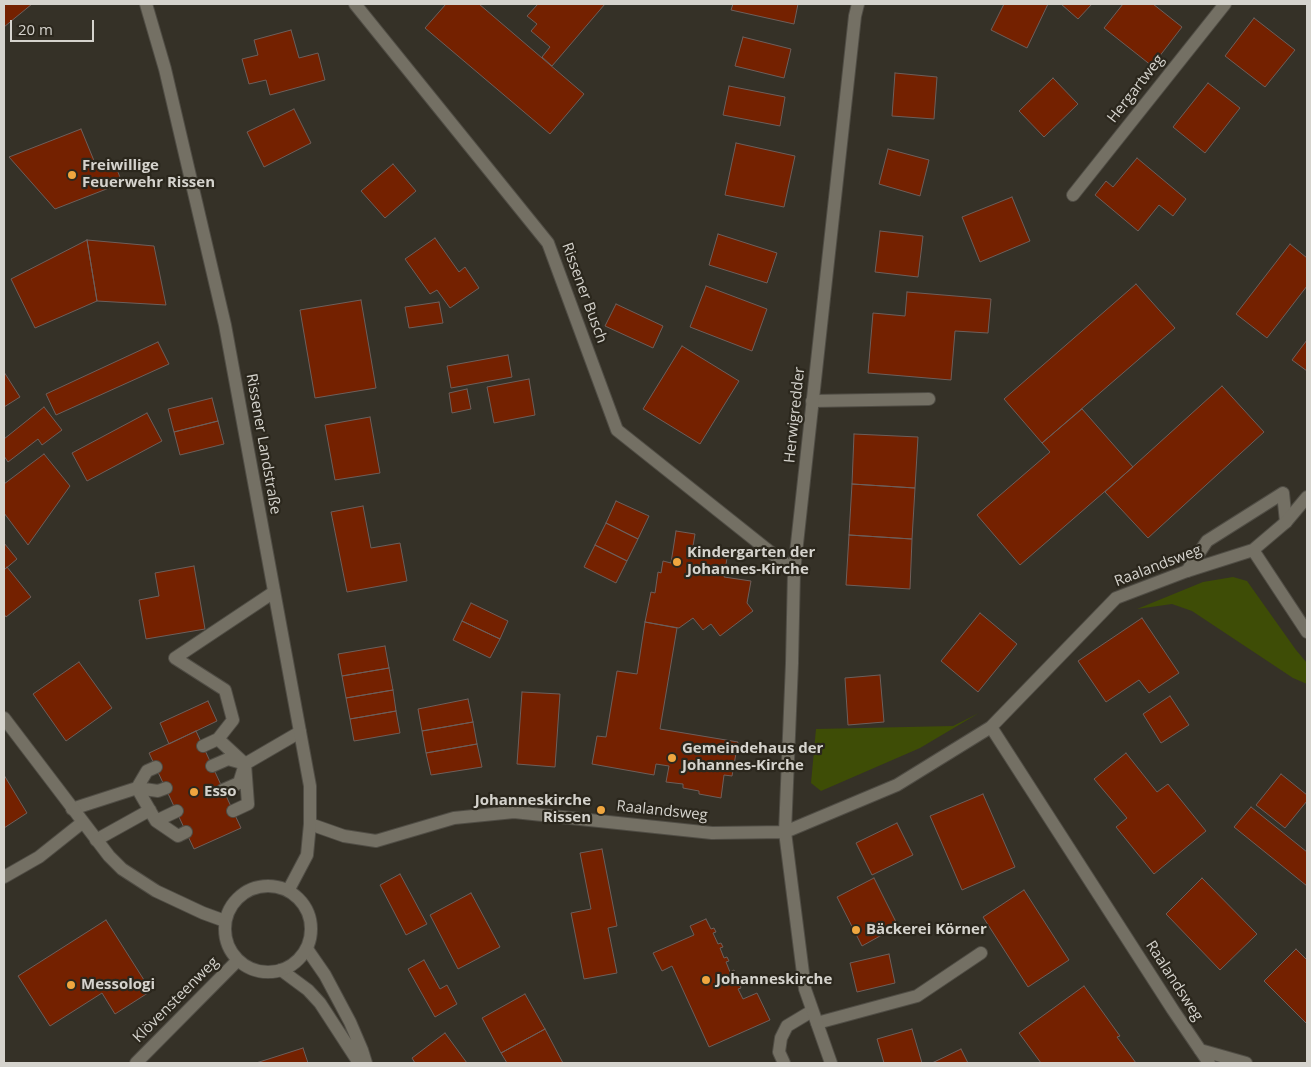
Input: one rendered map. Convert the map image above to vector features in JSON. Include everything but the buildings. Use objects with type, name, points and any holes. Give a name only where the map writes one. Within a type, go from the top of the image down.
[{"type":"street","name":"Rissener Landstraße","points":[[146,4],[165,69],[225,325],[310,786],[310,824],[307,855],[288,891]]},
{"type":"street","name":"Rissener Busch","points":[[355,4],[548,243],[617,430],[794,571]]},
{"type":"street","name":"Herwigredder","points":[[831,1063],[805,989],[785,832],[794,571],[855,16],[858,4]]},
{"type":"street","name":"Hergartweg","points":[[1072,195],[1225,4]]},
{"type":"street","points":[[812,400],[930,399]]},
{"type":"street","points":[[1188,571],[1207,541],[1283,493],[1286,522]]},
{"type":"street","name":"Raalandsweg","points":[[310,824],[344,836],[376,842],[454,818],[514,812],[712,833],[785,832],[897,785],[991,727],[1116,598],[1188,571],[1253,550],[1286,522],[1307,497]]},
{"type":"street","points":[[1253,550],[1307,632]]},
{"type":"street","points":[[203,746],[218,739],[233,720],[225,690],[174,658],[274,592]]},
{"type":"street","points":[[4,718],[108,856],[122,869],[148,886],[203,913],[225,921]]},
{"type":"street","name":"Raalandsweg","points":[[991,727],[1173,1010],[1210,1063]]},
{"type":"street","points":[[223,790],[239,783],[244,764],[300,732]]},
{"type":"street","points":[[218,739],[244,764],[248,804],[233,811]]},
{"type":"street","points":[[212,766],[228,759],[244,764]]},
{"type":"street","points":[[136,788],[147,771],[156,767]]},
{"type":"street","points":[[72,809],[136,788],[158,791],[166,788]]},
{"type":"street","points":[[136,788],[153,816],[178,836],[186,832]]},
{"type":"street","points":[[96,840],[153,816],[176,812]]},
{"type":"street","points":[[4,877],[40,857],[83,822]]},
{"type":"street","points":[[273,886],[288,891],[299,899],[309,916],[311,936],[307,949],[292,966],[281,970],[266,972],[251,969],[238,960],[231,952],[227,942],[224,932],[225,921],[231,906],[242,894],[257,887],[273,886]]},
{"type":"street","points":[[307,949],[325,975],[350,1022],[366,1063]]},
{"type":"street","points":[[784,1063],[779,1052],[781,1038],[787,1026],[814,1017],[916,996],[982,953]]},
{"type":"street","name":"Klövensteenweg","points":[[136,1063],[238,960]]},
{"type":"street","points":[[281,970],[308,990],[320,1003],[359,1063]]},
{"type":"street","points":[[1200,1050],[1246,1063]]},
{"type":"green space","points":[[1233,577],[1247,581],[1307,663],[1307,684],[1293,678],[1192,611],[1172,604],[1137,609],[1203,582]]},
{"type":"green space","points":[[979,713],[920,748],[821,791],[811,783],[816,729],[953,726]]},
{"type":"place","name":"Freiwillige Feuerwehr Rissen","points":[[72,175]]},
{"type":"place","name":"Kindergarten der Johannes-Kirche","points":[[677,562]]},
{"type":"place","name":"Gemeindehaus der Johannes-Kirche","points":[[672,758]]},
{"type":"place","name":"Esso","points":[[194,792]]},
{"type":"place","name":"Johanneskirche Rissen","points":[[601,810]]},
{"type":"place","name":"Bäckerei Körner","points":[[856,930]]},
{"type":"place","name":"Johanneskirche","points":[[706,980]]},
{"type":"place","name":"Messologi","points":[[71,985]]}]
